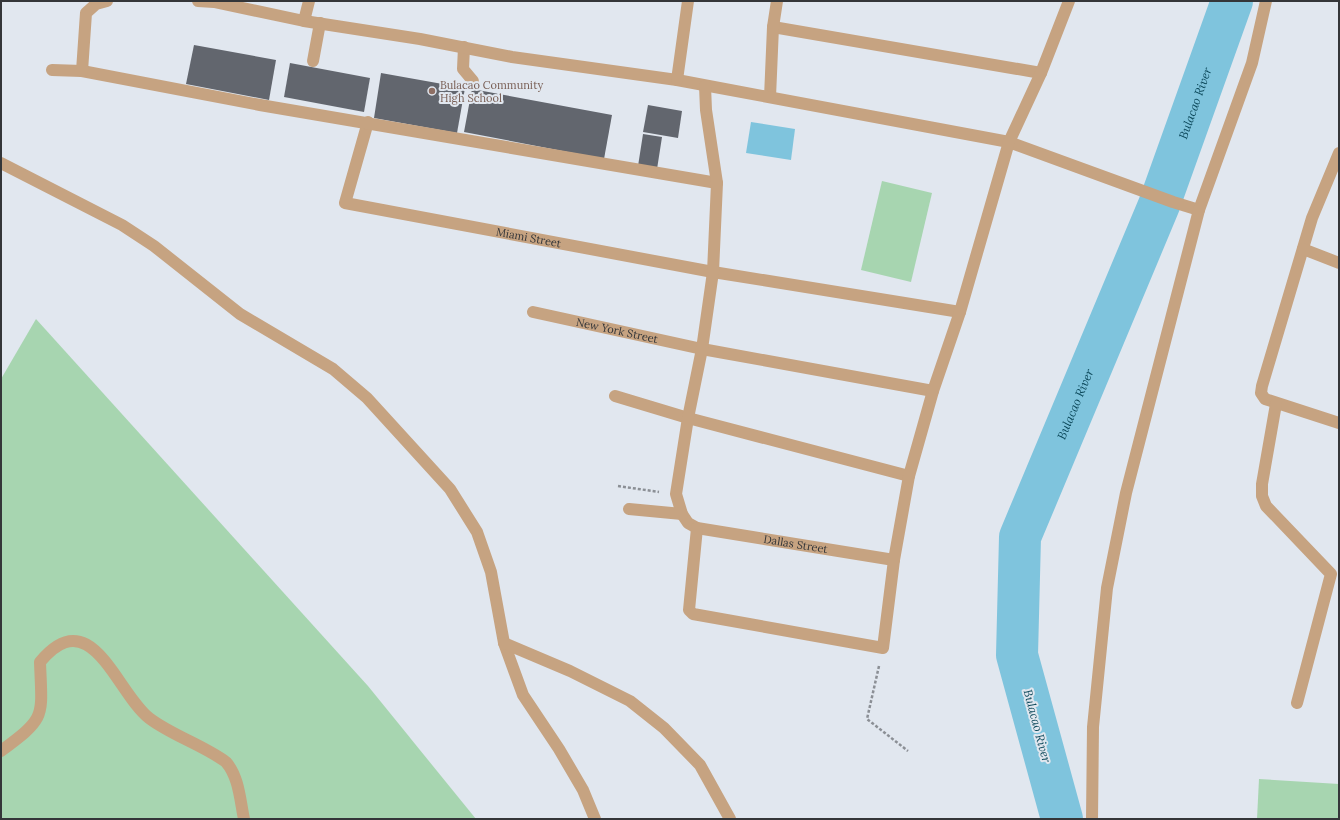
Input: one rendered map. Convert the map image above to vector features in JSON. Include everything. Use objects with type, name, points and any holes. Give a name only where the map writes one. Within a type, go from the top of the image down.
[{"type":"street","points":[[82,72],[86,13],[96,4],[107,1]]},
{"type":"street","points":[[198,1],[214,2],[304,21],[512,57],[677,80],[1009,142],[1124,185],[1199,210]]},
{"type":"street","points":[[304,21],[309,1]]},
{"type":"street","points":[[677,80],[688,1]]},
{"type":"street","points":[[770,97],[773,27],[777,1]]},
{"type":"street","points":[[705,86],[706,110],[717,182],[713,272],[702,349],[688,418],[676,494],[682,514],[688,523],[697,528],[689,610],[693,614],[883,648],[894,560],[909,476],[932,391],[960,312],[1009,142],[1070,1]]},
{"type":"street","points":[[1092,819],[1093,727],[1107,588],[1126,493],[1199,210],[1252,63],[1266,1]]},
{"type":"street","points":[[313,61],[320,23]]},
{"type":"street","points":[[773,27],[1040,73]]},
{"type":"street","points":[[464,48],[463,69],[473,81]]},
{"type":"street","points":[[52,70],[82,72],[260,105],[717,182]]},
{"type":"street","name":"Miami Street","points":[[368,122],[345,204],[713,272],[960,312]]},
{"type":"street","points":[[1339,153],[1312,218],[1261,393],[1265,399],[1276,404],[1312,413],[1339,423]]},
{"type":"street","points":[[1,163],[122,225],[154,246],[240,314],[333,369],[367,398],[450,489],[477,532],[491,572],[504,643],[523,695],[559,749],[583,790],[595,819]]},
{"type":"street","points":[[1303,249],[1339,263]]},
{"type":"street","name":"New York Street","points":[[532,312],[702,349],[932,391]]},
{"type":"street","points":[[615,396],[688,418],[909,476]]},
{"type":"street","points":[[1276,404],[1262,484],[1262,496],[1266,506],[1335,577],[1297,703]]},
{"type":"street","points":[[629,509],[682,514]]},
{"type":"street","name":"Dallas Street","points":[[697,528],[894,560]]},
{"type":"street","points":[[1,751],[29,730],[37,720],[42,708],[40,662],[49,651],[61,644],[76,641],[89,644],[99,654],[138,708],[150,719],[218,756],[229,765],[237,781],[244,819]]},
{"type":"street","points":[[504,643],[570,671],[630,701],[664,728],[700,765],[730,819]]},
{"type":"path","points":[[618,486],[676,494]]},
{"type":"path","points":[[883,648],[867,720],[908,751]]},
{"type":"green space","points":[[882,181],[932,193],[911,282],[861,270]]},
{"type":"green space","points":[[36,319],[368,686],[476,819],[1,819],[1,379]]},
{"type":"green space","points":[[1259,779],[1339,784],[1339,819],[1257,819]]},
{"type":"water","points":[[751,122],[795,129],[791,160],[746,153]]},
{"type":"building","points":[[194,45],[276,60],[269,100],[186,84]]},
{"type":"building","points":[[290,63],[370,78],[364,112],[284,97]]},
{"type":"building","points":[[381,73],[465,88],[457,133],[374,118]]},
{"type":"building","points":[[472,89],[612,115],[604,159],[464,132]]},
{"type":"building","points":[[648,105],[682,111],[678,138],[643,132]]},
{"type":"building","points":[[643,134],[662,137],[657,169],[638,166]]},
{"type":"waterway","name":"Bulacao River","points":[[1062,819],[1017,655],[1020,537],[1159,205],[1232,1]]},
{"type":"place","name":"Bulacao Community High School","points":[[432,91]]}]
